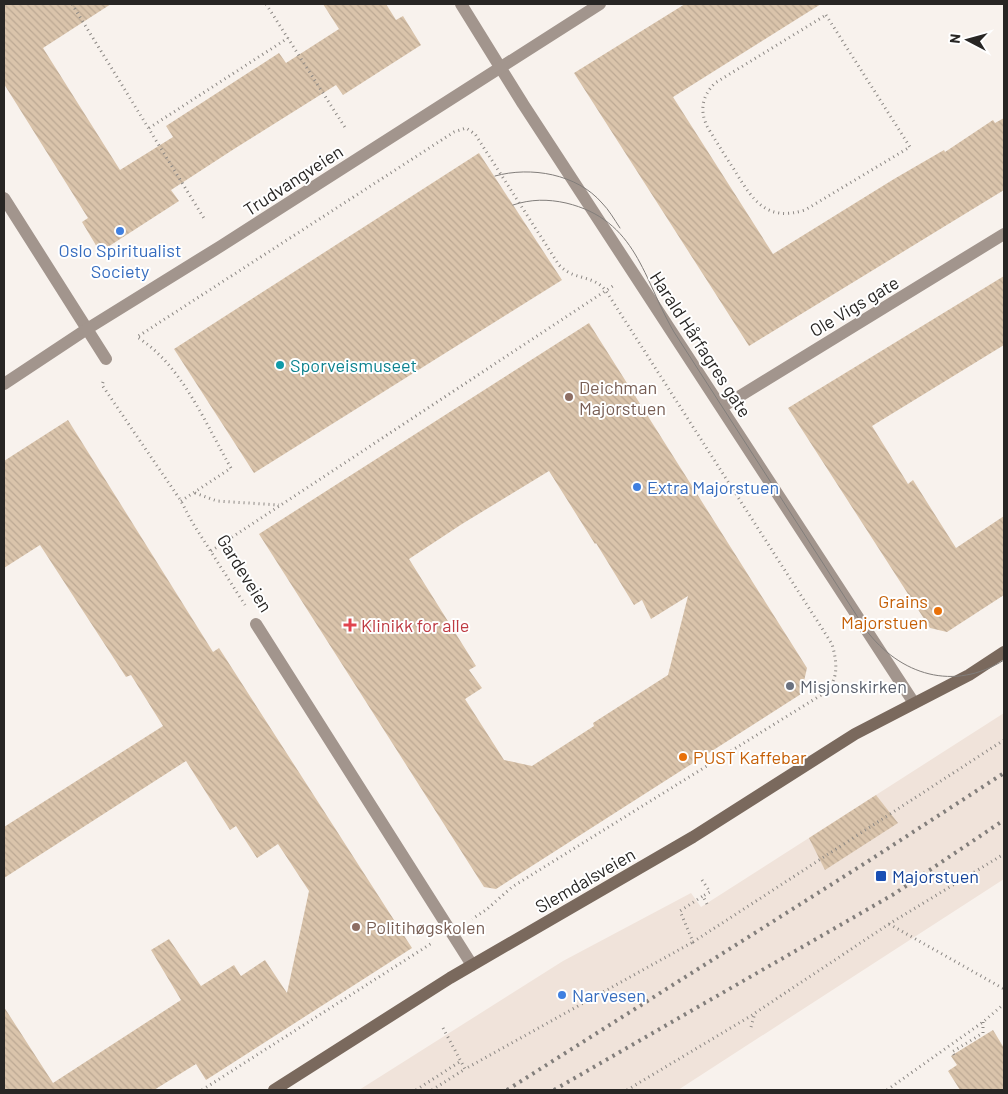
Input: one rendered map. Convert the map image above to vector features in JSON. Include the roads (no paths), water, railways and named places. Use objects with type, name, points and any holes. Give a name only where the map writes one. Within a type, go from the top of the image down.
[{"type":"main road","name":"Slemdalsveien","points":[[274,1090],[472,965],[693,836],[856,734],[969,675],[1004,652]]},
{"type":"street","name":"Harald Hårfagres gate","points":[[461,4],[500,68],[914,703]]},
{"type":"street","name":"Trudvangveien","points":[[4,384],[87,329],[221,246],[600,4]]},
{"type":"street","points":[[4,198],[106,359]]},
{"type":"street","name":"Ole Vigs gate","points":[[722,407],[1004,234]]},
{"type":"street","name":"Gardeveien","points":[[256,624],[472,965]]},
{"type":"tram line","points":[[495,176],[523,172],[553,175],[567,179],[592,193],[607,209],[620,228]]},
{"type":"tram line","points":[[513,205],[540,200],[566,203],[590,211],[608,223],[623,237],[645,272],[674,332],[866,630],[880,646],[911,668],[929,674],[947,676],[966,675],[985,670],[1004,660]]},
{"type":"railway","points":[[507,1090],[1004,773]]},
{"type":"railway","points":[[554,1090],[894,894],[1004,820]]},
{"type":"place","name":"Oslo Spiritualist Society","points":[[120,231]]},
{"type":"place","name":"Sporveismuseet","points":[[280,365]]},
{"type":"place","name":"Deichman Majorstuen","points":[[569,397]]},
{"type":"place","name":"Extra Majorstuen","points":[[637,487]]},
{"type":"place","name":"Grains Majorstuen","points":[[938,611]]},
{"type":"place","name":"Klinikk for alle","points":[[350,625]]},
{"type":"place","name":"Misjonskirken","points":[[790,686]]},
{"type":"place","name":"PUST Kaffebar","points":[[683,757]]},
{"type":"place","name":"Majorstuen","points":[[881,876]]},
{"type":"place","name":"Politihøgskolen","points":[[356,927]]},
{"type":"place","name":"Narvesen","points":[[562,995]]}]
